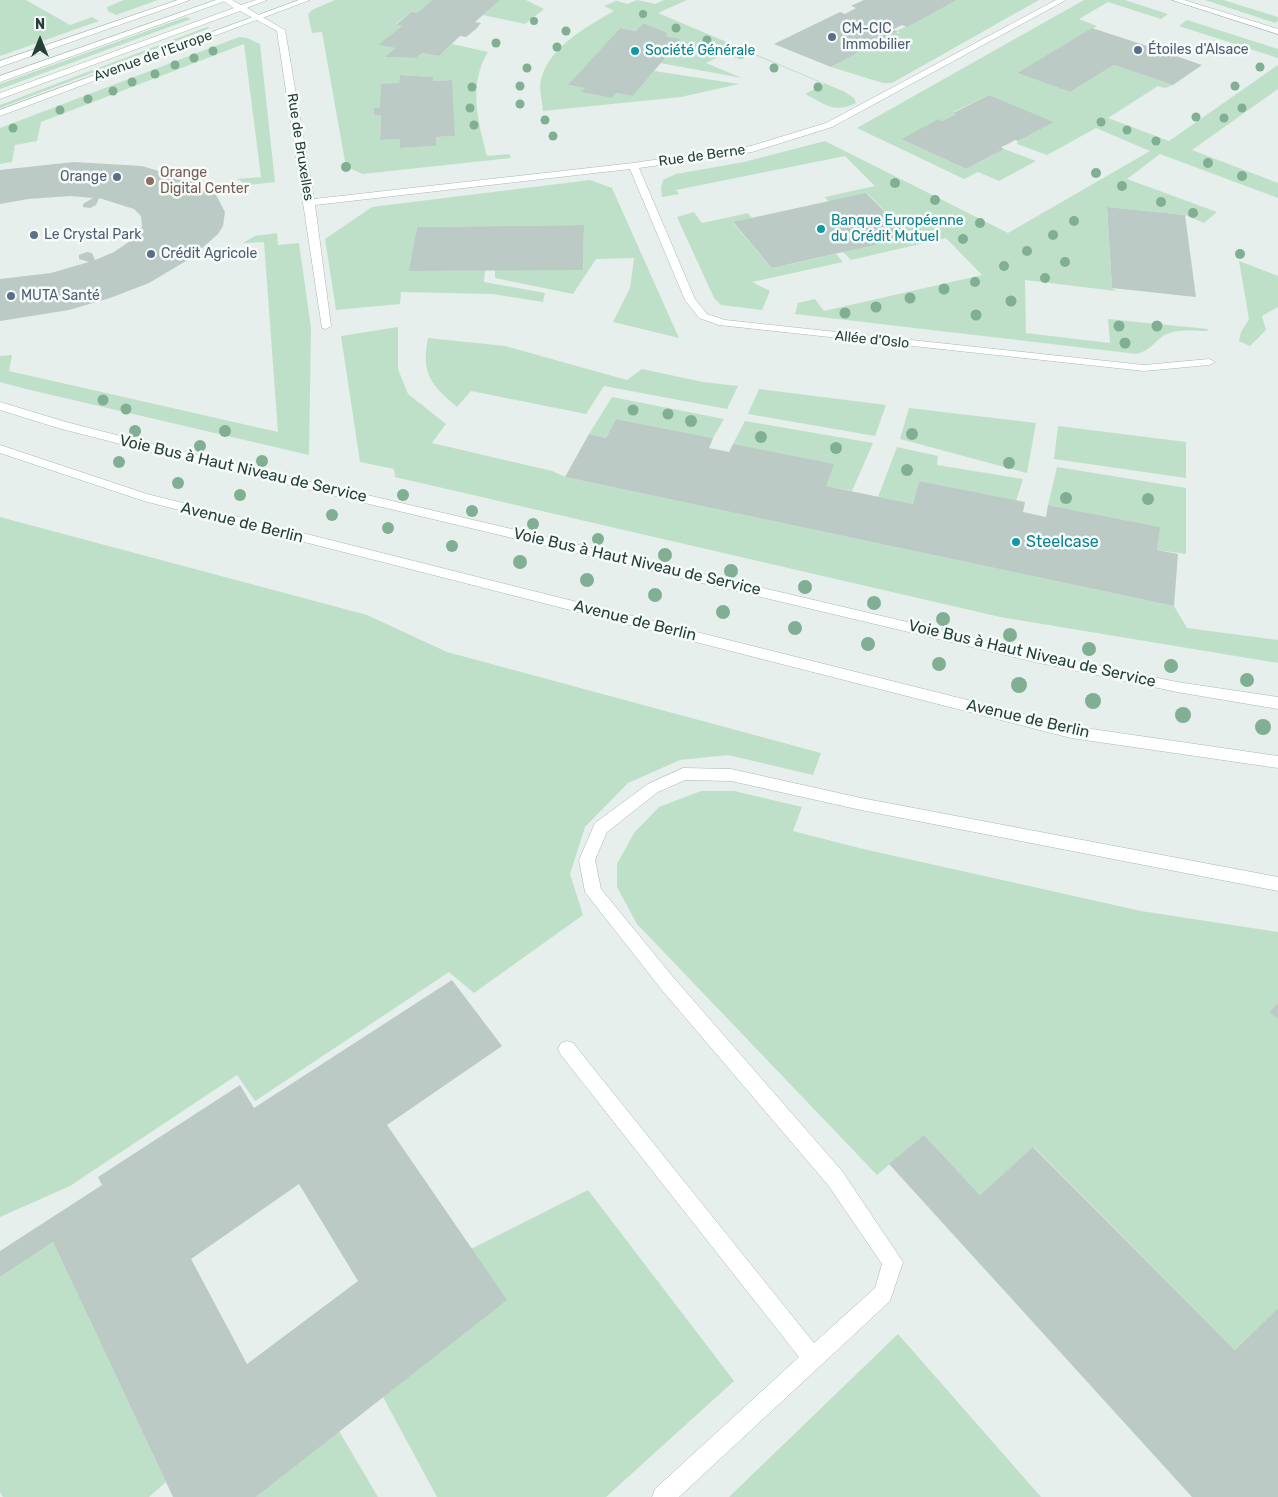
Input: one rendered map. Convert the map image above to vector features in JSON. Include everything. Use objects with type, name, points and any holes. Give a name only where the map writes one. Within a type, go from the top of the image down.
[{"type":"street","points":[[0,64],[186,0]]},
{"type":"street","name":"Rue de Bruxelles","points":[[225,0],[281,30],[309,203],[326,326]]},
{"type":"street","name":"Avenue de l'Europe","points":[[0,79],[225,0]]},
{"type":"street","name":"Avenue de l'Europe","points":[[0,96],[263,0]]},
{"type":"street","name":"Avenue de l'Europe","points":[[0,113],[306,0]]},
{"type":"street","name":"Rue de Berne","points":[[309,203],[633,166],[752,149],[829,125],[1062,0]]},
{"type":"street","points":[[1176,0],[1278,32]]},
{"type":"street","name":"Allée d'Oslo","points":[[633,166],[690,300],[703,316],[716,321],[1144,368],[1209,362]]},
{"type":"street","name":"Voie Bus à Haut Niveau de Service","points":[[0,406],[62,425],[167,452],[1035,657],[1178,686],[1278,703]]},
{"type":"street","name":"Avenue de Berlin","points":[[0,449],[153,500],[1071,732],[1278,762]]},
{"type":"street","points":[[663,1497],[883,1294],[893,1262],[834,1178],[667,983],[593,892],[587,860],[601,828],[653,788],[682,774],[731,775],[860,804],[1278,884]]},
{"type":"street","points":[[567,1049],[813,1358]]},
{"type":"green space","points":[[0,0],[26,0],[70,25],[92,17],[99,21],[0,56]]},
{"type":"green space","points":[[124,0],[158,0],[116,15],[108,11],[107,7]]},
{"type":"green space","points":[[335,0],[432,0],[417,13],[411,12],[396,24],[402,26],[379,45],[395,48],[386,57],[416,58],[422,53],[439,56],[452,44],[488,52],[478,77],[478,117],[487,156],[509,154],[511,158],[363,174],[346,167],[322,32],[312,33],[308,14],[312,10]],"holes":[[[400,75],[432,77],[433,81],[451,80],[455,136],[436,137],[436,146],[400,148],[400,139],[380,140],[381,115],[374,115],[375,108],[380,108],[399,83]]]},
{"type":"green space","points":[[500,0],[526,0],[544,9],[525,24],[483,15]]},
{"type":"green space","points":[[614,0],[628,4],[637,0],[655,4],[664,0],[687,0],[658,13],[845,92],[854,98],[856,103],[842,108],[835,108],[824,104],[805,94],[824,84],[752,54],[739,59],[724,54],[706,63],[742,78],[660,63],[681,39],[666,36],[668,33],[643,23],[636,31],[620,28],[569,85],[585,88],[582,92],[612,98],[616,93],[633,96],[654,71],[739,84],[681,97],[543,111],[540,84],[547,65],[562,46],[593,23],[614,11],[604,6],[616,1]]},
{"type":"green space","points":[[957,0],[1039,0],[892,83],[883,83],[831,67],[896,32],[901,34],[897,31]]},
{"type":"green space","points":[[1084,0],[1125,0],[1168,14],[1161,19],[1108,2],[1079,19],[1097,26],[1017,73],[1070,92],[1114,65],[1173,85],[1165,88],[1158,86],[1108,118],[1169,141],[1278,65],[1278,89],[1192,150],[1278,183],[1278,198],[1160,154],[1127,179],[1217,212],[1204,223],[1185,215],[1107,207],[1112,288],[1116,291],[1025,280],[1026,333],[1110,343],[1108,319],[1208,329],[1207,331],[1168,333],[1149,348],[1137,354],[795,314],[798,303],[815,299],[824,311],[982,275],[946,238],[851,260],[843,252],[910,236],[867,193],[829,202],[825,197],[875,186],[845,156],[676,190],[679,194],[662,197],[661,188],[663,180],[676,174],[744,162],[825,141],[1008,233],[1150,151],[1096,128],[1047,155],[1017,144],[1018,141],[1053,122],[989,95],[953,112],[956,114],[942,121],[939,120],[901,139],[966,169],[1004,149],[1036,161],[999,181],[978,172],[964,179],[857,128]]},
{"type":"green space","points":[[1205,0],[1223,0],[1278,17],[1278,21],[1275,23]]},
{"type":"green space","points":[[186,17],[191,19],[0,89],[0,84]]},
{"type":"green space","points":[[1187,20],[1278,49],[1278,58],[1179,26]]},
{"type":"green space","points":[[207,27],[210,28],[0,108],[0,105]]},
{"type":"green space","points":[[239,37],[247,38],[260,44],[275,182],[247,185],[237,179],[261,177],[244,44],[41,122],[37,141],[15,145],[12,162],[0,164],[0,128]]},
{"type":"green space","points":[[590,180],[612,188],[679,338],[613,322],[630,288],[634,258],[596,259],[573,294],[495,278],[495,270],[583,270],[584,225],[417,227],[410,271],[485,270],[484,282],[545,293],[543,302],[492,294],[401,292],[400,304],[336,310],[325,239],[372,207]]},
{"type":"green space","points":[[694,212],[702,223],[748,213],[752,218],[733,223],[772,268],[836,254],[843,262],[752,282],[770,291],[762,310],[721,305],[714,298],[677,217]]},
{"type":"green space","points":[[277,233],[278,245],[299,243],[311,328],[309,455],[0,382],[0,356],[12,355],[9,371],[278,432],[264,242],[243,243],[255,236]]},
{"type":"green space","points":[[1239,261],[1278,276],[1278,307],[1262,316],[1266,330],[1250,346],[1239,341],[1241,332],[1249,319]]},
{"type":"green space","points":[[398,327],[398,369],[408,394],[446,424],[432,443],[552,471],[565,477],[1174,606],[1187,628],[1278,640],[1278,663],[1000,617],[395,477],[394,469],[360,462],[341,336]]},
{"type":"green space","points":[[428,338],[505,346],[627,380],[642,369],[703,382],[738,386],[727,409],[604,386],[586,414],[471,391],[457,407],[430,378],[426,361]]},
{"type":"green space","points":[[759,389],[886,405],[875,436],[748,414]]},
{"type":"green space","points":[[612,397],[724,419],[713,438],[616,419],[606,438],[589,434]]},
{"type":"green space","points":[[909,408],[1036,423],[1027,473],[900,439]]},
{"type":"green space","points":[[745,421],[873,443],[852,491],[826,486],[733,444]]},
{"type":"green space","points":[[1058,426],[1186,442],[1186,478],[1054,459]]},
{"type":"green space","points":[[897,447],[938,456],[937,465],[1023,479],[1016,501],[919,481],[913,504],[878,497]]},
{"type":"green space","points":[[1057,467],[1186,488],[1186,554],[1157,550],[1159,527],[1048,505]]},
{"type":"green space","points":[[0,517],[367,615],[447,652],[821,753],[813,775],[728,755],[680,760],[628,783],[585,827],[570,874],[583,915],[474,993],[449,972],[255,1101],[237,1075],[70,1186],[0,1217]]},
{"type":"green space","points":[[701,791],[734,791],[802,807],[793,831],[859,848],[1141,911],[1278,932],[1278,1003],[1269,1012],[1278,1019],[1278,1308],[1235,1350],[1034,1147],[980,1195],[924,1135],[877,1175],[637,924],[617,887],[617,864],[634,833],[659,807]]},
{"type":"green space","points":[[588,1190],[734,1381],[606,1497],[437,1497],[383,1397],[471,1249]]},
{"type":"green space","points":[[53,1242],[166,1482],[149,1497],[3,1497],[0,1492],[0,1277]]},
{"type":"green space","points":[[898,1334],[1041,1497],[729,1497]]},
{"type":"green space","points":[[339,1431],[378,1497],[256,1497]]},
{"type":"building","points":[[432,0],[500,0],[475,22],[481,23],[476,29],[466,37],[460,36],[439,56],[422,53],[416,58],[385,57],[395,48],[378,45],[402,26],[396,25],[411,12],[417,13]]},
{"type":"building","points":[[864,0],[957,0],[907,27],[902,25],[892,30],[898,31],[831,67],[774,44],[840,12],[845,14],[856,8],[851,6]]},
{"type":"building","name":"Société Générale","points":[[643,23],[668,33],[666,36],[681,39],[633,96],[616,93],[612,98],[581,92],[585,88],[568,85],[620,28],[636,31]]},
{"type":"building","points":[[1092,28],[1202,65],[1173,85],[1114,65],[1070,92],[1017,73]]},
{"type":"building","points":[[400,75],[433,77],[433,81],[452,80],[455,136],[436,137],[436,146],[400,148],[400,139],[380,140],[381,115],[374,115],[374,108],[380,108],[381,84],[399,83]]},
{"type":"building","points":[[989,95],[1054,122],[1018,141],[1015,140],[1001,147],[1004,149],[966,169],[901,139],[939,119],[942,121],[956,114],[953,113]]},
{"type":"building","points":[[74,162],[142,166],[195,182],[216,195],[225,212],[223,226],[218,234],[191,258],[149,283],[110,298],[69,310],[0,321],[0,279],[51,273],[89,262],[79,259],[79,255],[87,252],[92,253],[95,260],[114,252],[133,239],[142,227],[141,216],[134,209],[99,198],[96,205],[90,208],[83,207],[83,204],[93,198],[70,196],[28,199],[0,204],[0,170]]},
{"type":"building","name":"Banque Européenne du Crédit Mutuel","points":[[866,193],[910,237],[772,268],[733,222]]},
{"type":"building","points":[[1107,207],[1185,215],[1196,297],[1112,288]]},
{"type":"building","points":[[584,225],[583,270],[409,271],[417,227]]},
{"type":"building","points":[[616,419],[713,438],[709,448],[729,452],[733,444],[834,464],[826,486],[913,504],[919,481],[1025,502],[1023,512],[1046,517],[1048,505],[1160,527],[1157,550],[1178,554],[1174,606],[565,477],[589,434],[606,438]]},
{"type":"building","points":[[452,980],[502,1046],[387,1125],[507,1300],[256,1497],[173,1497],[53,1242],[0,1277],[0,1251],[102,1185],[98,1177],[240,1085],[254,1108]],"holes":[[[299,1184],[358,1281],[247,1364],[191,1259]]]},
{"type":"building","points":[[1278,1003],[1278,1019],[1269,1012]]},
{"type":"building","points":[[924,1135],[980,1195],[1033,1147],[1235,1350],[1278,1308],[1278,1497],[1192,1497],[889,1164]]},
{"type":"place","name":"CM-CIC Immobilier","points":[[832,37]]},
{"type":"place","name":"Étoiles d'Alsace","points":[[1138,50]]},
{"type":"place","name":"Société Générale","points":[[635,51]]},
{"type":"place","name":"Orange","points":[[117,177]]},
{"type":"place","name":"Orange Digital Center","points":[[150,181]]},
{"type":"place","name":"Banque Européenne du Crédit Mutuel","points":[[821,229]]},
{"type":"place","name":"Le Crystal Park","points":[[34,235]]},
{"type":"place","name":"Crédit Agricole","points":[[151,254]]},
{"type":"place","name":"MUTA Santé","points":[[11,296]]},
{"type":"place","name":"Steelcase","points":[[1016,542]]}]
